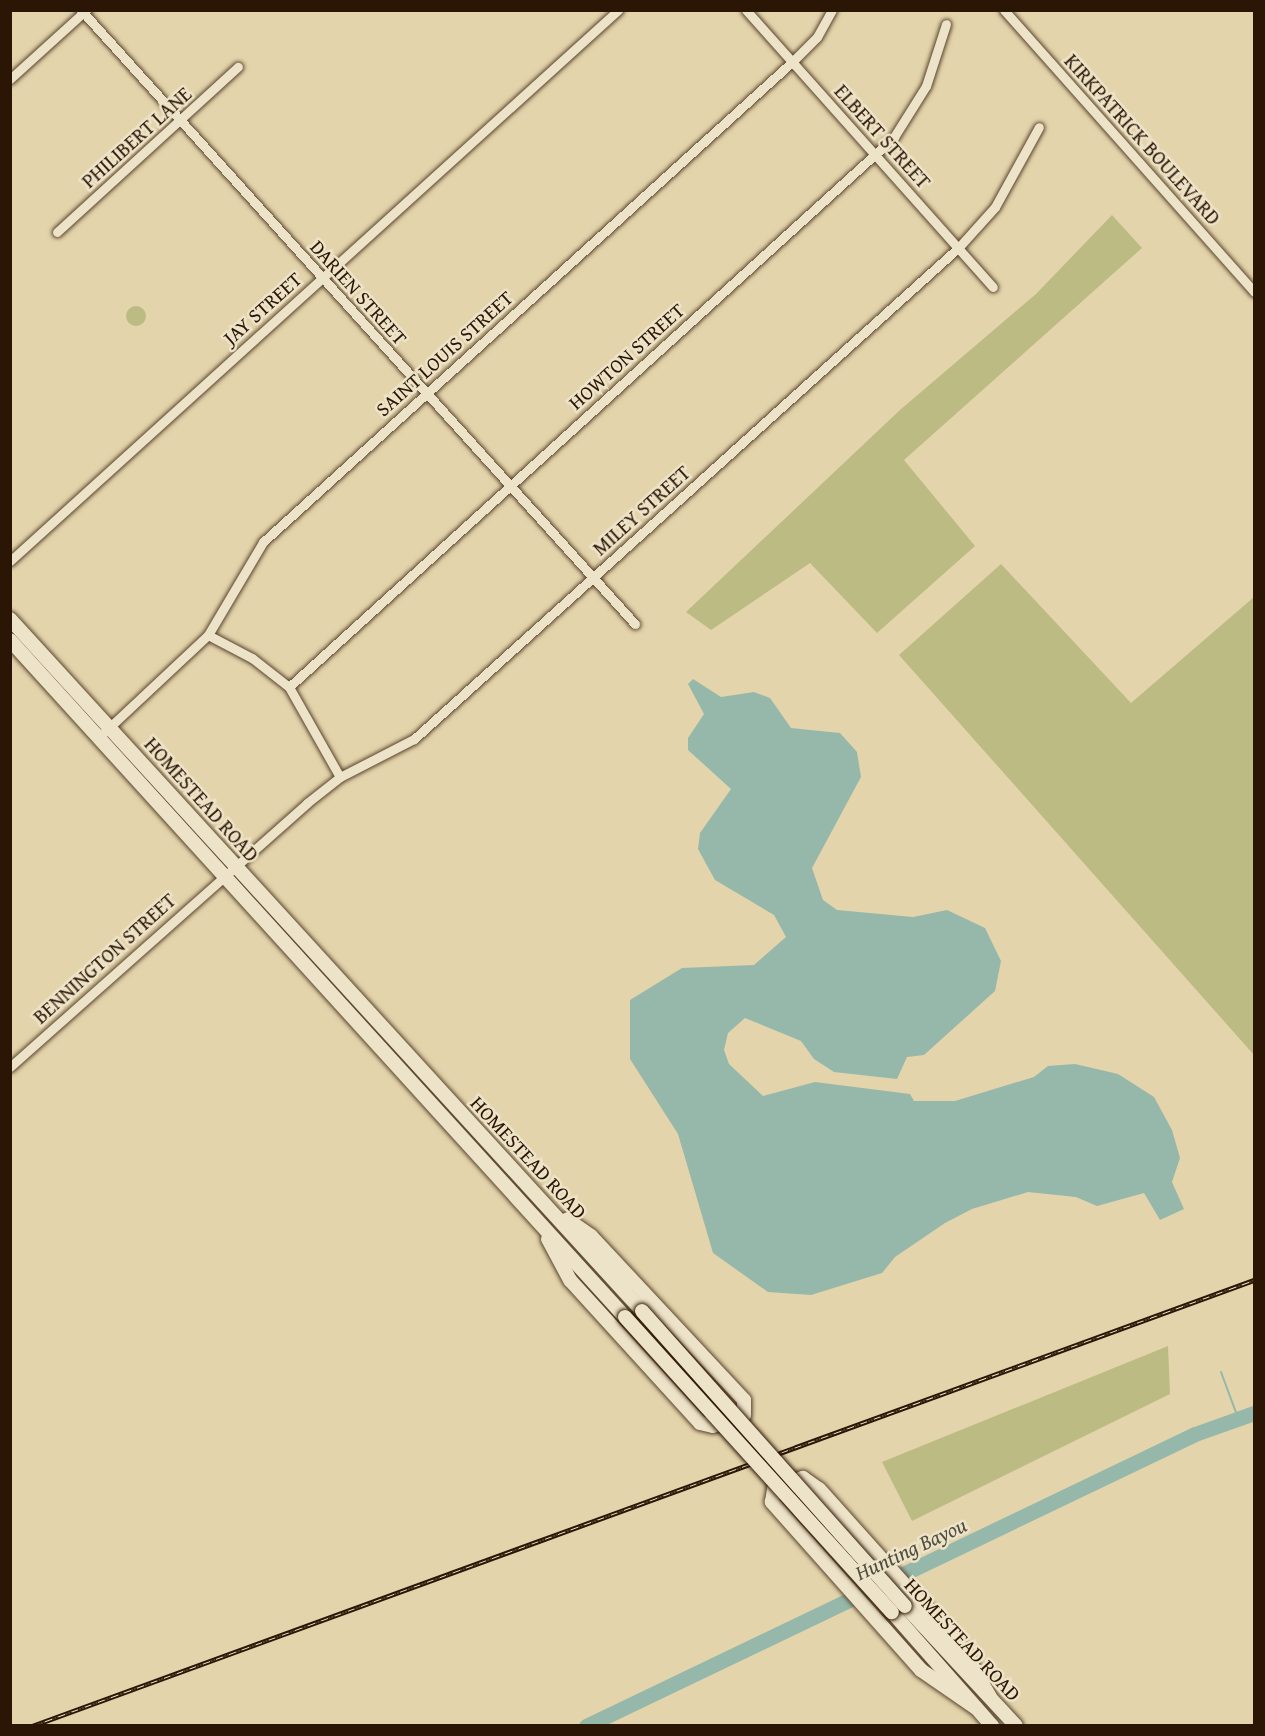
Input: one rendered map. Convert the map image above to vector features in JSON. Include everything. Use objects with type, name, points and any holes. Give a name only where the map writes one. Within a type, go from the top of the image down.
[{"type":"main road","name":"HOMESTEAD ROAD","points":[[10,619],[17,645],[98,738],[542,1227],[899,1609],[1016,1725]]},
{"type":"main road","name":"HOMESTEAD ROAD","points":[[17,645],[110,726],[550,1208],[899,1609],[976,1708],[992,1725]]},
{"type":"main road","points":[[542,1227],[563,1272],[700,1423],[713,1426],[746,1413],[744,1400],[591,1236],[550,1208]]},
{"type":"main road","points":[[976,1708],[933,1681],[880,1624],[772,1502],[774,1489],[796,1479],[811,1482],[974,1664],[990,1697]]},
{"type":"street","name":"JAY STREET","points":[[10,561],[618,10]]},
{"type":"street","name":"ELBERT STREET","points":[[746,10],[993,287]]},
{"type":"street","name":"SAINT LOUIS STREET","points":[[98,738],[208,635],[264,542],[792,62],[818,37],[832,10]]},
{"type":"street","name":"KIRKPATRICK BOULEVARD","points":[[1004,10],[1254,292]]},
{"type":"street","name":"DARIEN STREET","points":[[83,11],[635,624]]},
{"type":"street","points":[[10,79],[83,11]]},
{"type":"street","name":"HOWTON STREET","points":[[289,687],[876,154],[913,111],[946,24]]},
{"type":"street","name":"PHILIBERT LANE","points":[[57,232],[238,68]]},
{"type":"street","name":"MILEY STREET","points":[[223,876],[340,777],[414,739],[958,247],[995,207],[1039,127]]},
{"type":"street","points":[[208,635],[252,658],[289,687],[340,777]]},
{"type":"street","name":"BENNINGTON STREET","points":[[10,1068],[223,876]]},
{"type":"shaded area","points":[[1112,215],[1142,248],[904,460],[975,546],[877,633],[810,563],[711,630],[686,612],[900,410],[1036,294]]},
{"type":"shaded area","points":[[136,306],[143,309],[146,316],[143,323],[136,326],[129,323],[126,316],[129,309]]},
{"type":"shaded area","points":[[1001,564],[1131,703],[1254,597],[1254,1055],[899,655]]},
{"type":"shaded area","points":[[693,679],[721,697],[754,692],[770,698],[791,728],[840,733],[857,752],[861,777],[812,868],[823,900],[837,910],[913,917],[947,910],[985,928],[1001,961],[995,991],[924,1055],[907,1057],[897,1079],[834,1072],[814,1059],[801,1041],[745,1018],[728,1033],[724,1050],[729,1064],[763,1096],[815,1082],[910,1094],[914,1101],[955,1101],[1034,1077],[1048,1066],[1075,1064],[1118,1074],[1154,1097],[1172,1130],[1180,1158],[1172,1182],[1184,1209],[1160,1220],[1144,1193],[1097,1206],[1076,1197],[1028,1192],[972,1209],[945,1223],[895,1257],[882,1273],[811,1295],[768,1292],[713,1253],[678,1134],[630,1059],[630,1000],[682,968],[754,965],[786,937],[774,915],[715,880],[698,849],[700,833],[731,789],[688,750],[688,738],[704,714],[688,684]]},
{"type":"shaded area","points":[[1168,1346],[1170,1394],[912,1521],[882,1462]]},
{"type":"waterway","points":[[1221,1372],[1238,1418]]},
{"type":"waterway","name":"Hunting Bayou","points":[[586,1726],[1195,1434],[1254,1413]]},
{"type":"railway","points":[[32,1726],[1254,1280]]}]
